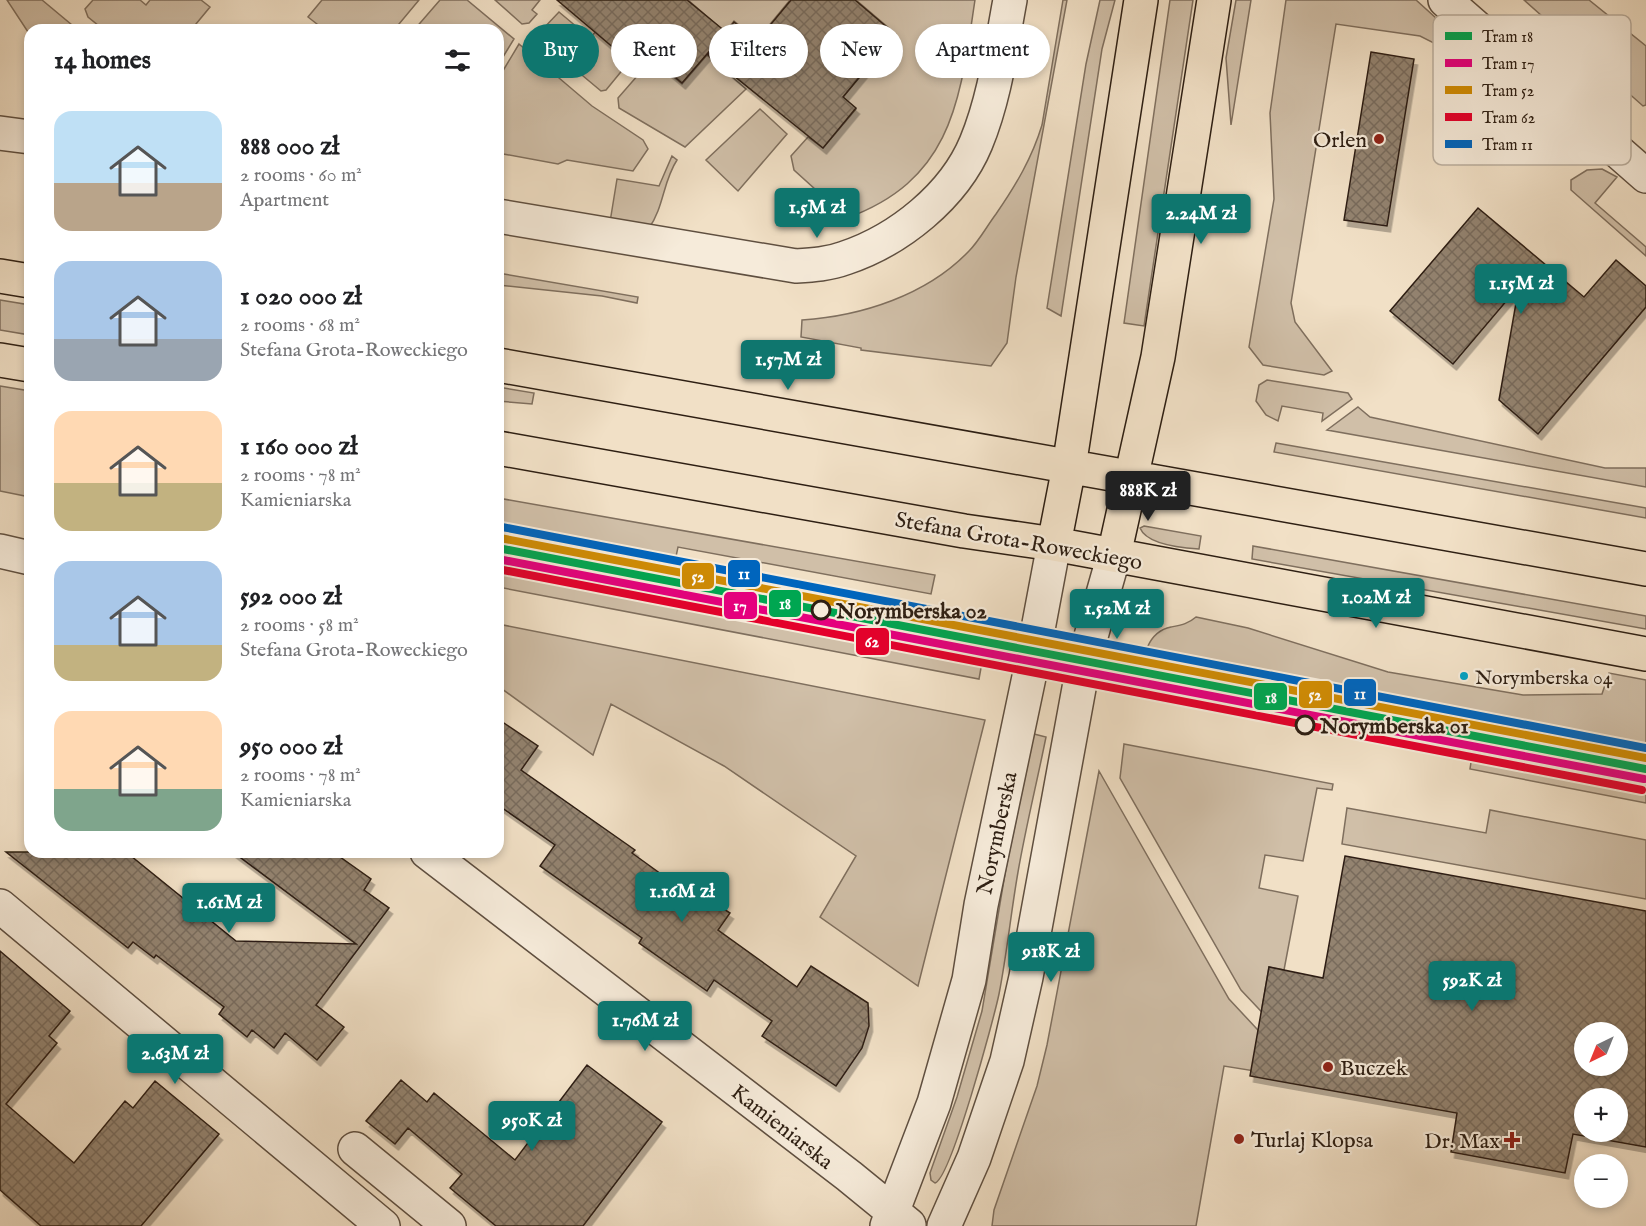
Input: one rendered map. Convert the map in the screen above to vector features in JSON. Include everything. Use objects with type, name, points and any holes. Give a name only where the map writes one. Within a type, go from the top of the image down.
[{"type":"main road","name":"Norymberska","points":[[1054,544],[1069,467],[1141,0]]},
{"type":"main road","points":[[1114,555],[1158,357],[1214,0]]},
{"type":"main road","points":[[0,276],[24,280]]},
{"type":"main road","points":[[0,360],[24,364]]},
{"type":"main road","points":[[504,366],[1069,467],[1385,520],[1646,568]]},
{"type":"main road","name":"Stefana Grota-Roweckiego","points":[[504,449],[952,529],[1054,544],[1646,654]]},
{"type":"street","points":[[504,217],[796,266],[827,263],[846,258],[893,235],[920,216],[956,179],[976,144],[994,89],[1010,0]]},
{"type":"street","points":[[1445,0],[1463,15]]},
{"type":"street","points":[[0,128],[0,139]]},
{"type":"street","points":[[0,133],[24,137]]},
{"type":"street","name":"Norymberska","points":[[897,1221],[969,980],[981,904],[1029,677],[1054,544]]},
{"type":"street","points":[[0,551],[24,557]]},
{"type":"street","points":[[944,1226],[974,1158],[1007,1061],[1026,977],[1082,670],[1114,555]]},
{"type":"street","name":"Kamieniarska","points":[[435,858],[897,1221]]},
{"type":"street","points":[[0,906],[383,1226]]},
{"type":"street","points":[[355,1149],[449,1226]]},
{"type":"shaded area","points":[[7,0],[42,0],[71,24],[24,24],[24,26]]},
{"type":"shaded area","points":[[93,0],[140,0],[146,5],[150,0],[201,0],[210,7],[196,24],[97,24],[88,17],[85,9]]},
{"type":"shaded area","points":[[322,0],[419,0],[399,24],[317,24],[308,17]]},
{"type":"shaded area","points":[[440,0],[467,0],[496,24],[419,24]]},
{"type":"shaded area","points":[[495,0],[540,0],[532,10],[537,14],[529,23],[522,24]]},
{"type":"shaded area","points":[[688,0],[790,0],[770,24],[738,24],[734,21],[732,24],[716,24]]},
{"type":"shaded area","points":[[856,0],[975,0],[971,24],[915,24],[915,78],[962,78],[946,131],[931,158],[910,181],[883,201],[847,218],[794,170],[791,156],[808,137],[823,148],[856,109],[843,97],[859,78],[903,78],[903,24],[884,24]]},
{"type":"shaded area","points":[[1063,0],[1067,0],[1016,277],[1007,343],[991,366],[861,350],[861,348],[801,337],[802,320],[848,314],[914,291],[934,280],[969,251],[1017,182],[1028,160],[1042,125]]},
{"type":"shaded area","points":[[1100,0],[1115,0],[1102,49],[1061,316],[1047,308],[1086,64]]},
{"type":"shaded area","points":[[1170,0],[1193,0],[1144,326],[1124,323]]},
{"type":"shaded area","points":[[1236,0],[1251,0],[1231,125],[1226,58]]},
{"type":"shaded area","points":[[1286,0],[1416,0],[1433,15],[1433,42],[1420,36],[1336,24],[1291,303],[1295,322],[1332,371],[1324,375],[1263,365],[1249,347],[1274,199],[1270,113]]},
{"type":"shaded area","points":[[1524,0],[1589,0],[1608,15],[1541,15]]},
{"type":"shaded area","points":[[559,12],[573,24],[548,24]]},
{"type":"shaded area","points":[[606,20],[611,24],[611,78],[616,78],[606,90],[601,91],[585,78],[599,78],[599,28]]},
{"type":"shaded area","points":[[504,31],[514,39],[504,55]]},
{"type":"shaded area","points":[[1631,34],[1646,46],[1646,105],[1643,106],[1631,95]]},
{"type":"shaded area","points":[[519,44],[522,47],[522,78],[559,78],[592,106],[643,140],[648,149],[633,171],[567,160],[558,164],[504,154],[504,69]]},
{"type":"shaded area","points":[[707,55],[709,57],[709,78],[733,78],[746,89],[685,147],[619,108],[618,98],[635,78],[675,78],[682,84],[687,78],[697,78],[697,67]]},
{"type":"shaded area","points":[[760,109],[787,134],[738,191],[706,160]]},
{"type":"shaded area","points":[[672,156],[677,160],[672,168],[658,211],[649,228],[610,222],[617,179],[659,186]]},
{"type":"shaded area","points":[[1602,169],[1617,177],[1595,203],[1646,247],[1646,256],[1571,190],[1571,180],[1587,170]]},
{"type":"shaded area","points":[[504,274],[638,297],[637,303],[602,296],[504,286]]},
{"type":"shaded area","points":[[0,300],[24,304],[24,334],[0,330]]},
{"type":"shaded area","points":[[1267,380],[1348,393],[1352,399],[1322,421],[1323,413],[1282,406],[1278,421],[1266,415],[1256,401],[1259,385]]},
{"type":"shaded area","points":[[0,386],[24,390],[24,496],[0,491]]},
{"type":"shaded area","points":[[504,388],[534,393],[532,404],[504,402]]},
{"type":"shaded area","points":[[1358,407],[1370,417],[1605,468],[1646,468],[1646,487],[1327,430]]},
{"type":"shaded area","points":[[1276,443],[1646,508],[1646,518],[1274,452]]},
{"type":"shaded area","points":[[504,499],[935,575],[931,594],[678,547],[674,566],[636,560],[633,579],[984,651],[979,679],[504,588]]},
{"type":"shaded area","points":[[1144,526],[1201,536],[1199,549],[1158,542],[1144,534],[1140,528]]},
{"type":"shaded area","points":[[1253,546],[1646,616],[1646,629],[1252,559]]},
{"type":"shaded area","points":[[1196,617],[1248,628],[1388,672],[1523,695],[1602,694],[1609,673],[1646,680],[1646,803],[1470,769],[1473,749],[1144,687],[1145,681],[1140,680],[1141,672],[1151,640],[1163,630],[1184,624]]},
{"type":"shaded area","points":[[504,625],[985,720],[918,986],[820,917],[856,856],[724,766],[611,704],[593,755],[504,690]]},
{"type":"shaded area","points":[[1034,734],[1046,737],[1021,855],[999,994],[961,1127],[951,1155],[935,1183],[931,1180],[930,1173],[957,1097],[982,1011],[1006,868]]},
{"type":"shaded area","points":[[1124,744],[1333,784],[1332,790],[1317,788],[1303,861],[1265,855],[1259,888],[1298,896],[1284,970],[1269,967],[1262,1008],[1274,1025],[1241,990],[1120,778]]},
{"type":"shaded area","points":[[1099,771],[1229,999],[1270,1043],[1267,1073],[1224,1066],[1196,1226],[992,1226],[994,1210],[1037,1086],[1047,1045]]},
{"type":"shaded area","points":[[1347,808],[1486,833],[1490,810],[1646,840],[1646,899],[1342,844]]},
{"type":"building","points":[[557,0],[687,0],[716,24],[709,24],[709,52],[697,66],[697,24],[611,24],[611,46],[599,36],[599,24],[585,24]]},
{"type":"building","points":[[791,0],[855,0],[883,24],[820,24],[820,78],[859,78],[843,97],[856,108],[823,148],[736,78],[808,78],[808,24],[771,24]]},
{"type":"building","name":"Orlen","points":[[1371,52],[1414,59],[1387,226],[1344,220]]},
{"type":"building","points":[[676,78],[686,78],[682,83]]},
{"type":"building","points":[[1478,208],[1584,297],[1616,260],[1646,286],[1646,307],[1538,434],[1499,400],[1519,286],[1453,364],[1390,311]]},
{"type":"building","points":[[504,723],[538,746],[521,770],[635,850],[632,853],[697,900],[701,894],[730,913],[718,930],[797,987],[811,966],[868,1003],[869,1026],[862,1048],[836,1086],[762,1036],[772,1021],[714,980],[707,991],[639,943],[642,938],[540,866],[555,845],[504,809]]},
{"type":"building","points":[[6,852],[24,852],[24,858],[133,858],[236,941],[356,944],[241,858],[341,858],[371,879],[364,890],[389,908],[316,1005],[344,1027],[317,1060],[285,1033],[274,1048],[252,1030],[247,1037],[219,1014],[224,1007],[156,955],[154,958],[133,942],[128,948]]},
{"type":"building","points":[[1345,856],[1646,911],[1646,1147],[1618,1142],[1628,1142],[1628,1088],[1574,1088],[1574,1134],[1565,1173],[1451,1152],[1457,1113],[1250,1076],[1269,967],[1323,978]]},
{"type":"building","points":[[0,951],[70,1011],[49,1036],[57,1043],[6,1104],[74,1163],[125,1101],[133,1108],[155,1081],[219,1134],[141,1226],[41,1226],[0,1190]]},
{"type":"building","points":[[587,1065],[662,1122],[583,1226],[496,1226],[450,1188],[462,1174],[408,1128],[395,1144],[366,1121],[401,1080],[427,1102],[434,1093],[515,1160]]},
{"type":"tram line","name":"11","points":[[504,527],[1646,748]]},
{"type":"tram line","name":"52","points":[[504,539],[1646,758]]},
{"type":"tram line","name":"18","points":[[504,549],[1646,769]]},
{"type":"tram line","name":"17","points":[[504,560],[1644,779]]},
{"type":"tram line","name":"62","points":[[504,570],[1642,790]]},
{"type":"place","name":"Orlen","points":[[1379,139]]},
{"type":"place","name":"Norymberska 02","points":[[821,610]]},
{"type":"place","name":"Norymberska 04","points":[[1464,676]]},
{"type":"place","name":"Norymberska 01","points":[[1305,725]]},
{"type":"place","name":"Buczek","points":[[1328,1067]]},
{"type":"place","name":"Turlaj Klopsa","points":[[1239,1139]]},
{"type":"place","name":"Dr. Max","points":[[1512,1140]]}]
